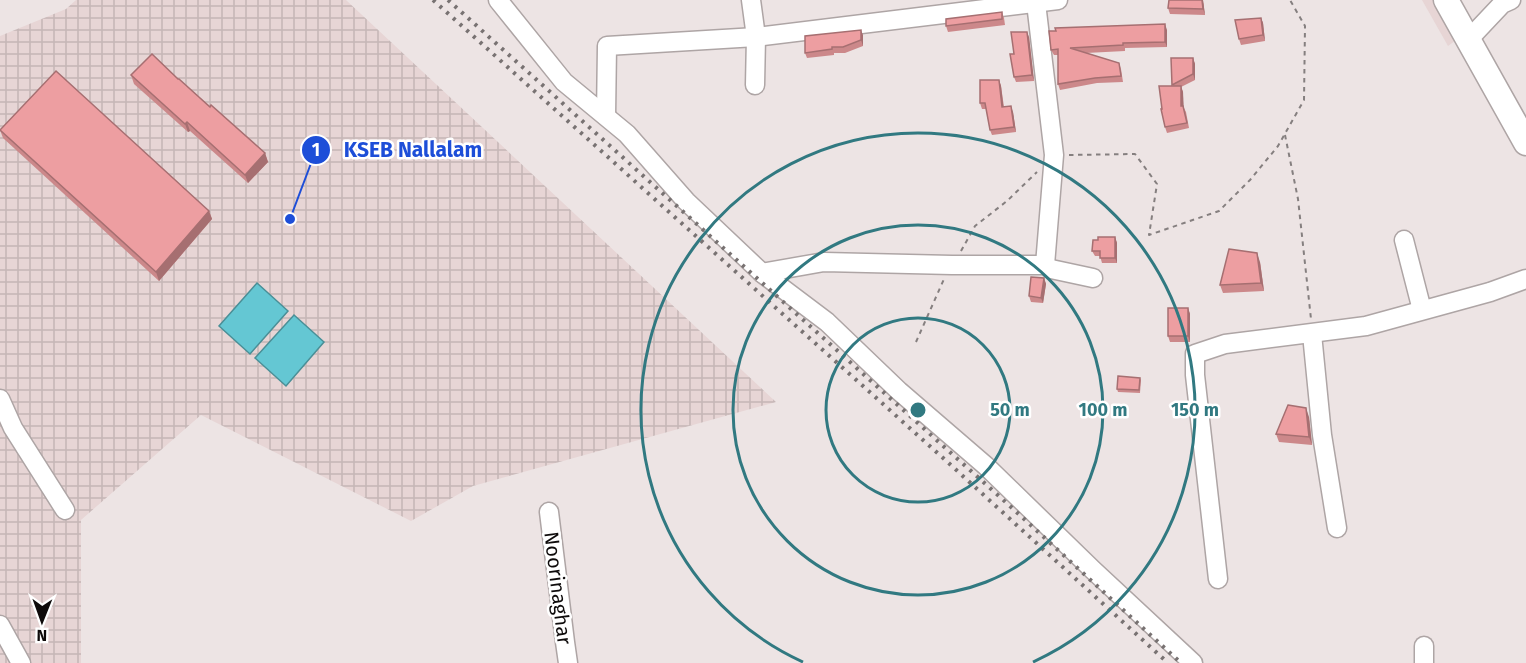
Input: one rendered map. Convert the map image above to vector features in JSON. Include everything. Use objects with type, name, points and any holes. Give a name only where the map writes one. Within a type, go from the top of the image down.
[{"type":"main road","points":[[1446,0],[1526,143]]},
{"type":"street","points":[[498,0],[564,82],[627,134],[686,201],[762,273],[826,322],[899,392],[986,466],[1193,663]]},
{"type":"street","points":[[751,0],[756,37],[755,85]]},
{"type":"street","points":[[606,116],[607,46],[756,37],[1058,0]]},
{"type":"street","points":[[1469,39],[1502,4],[1511,0]]},
{"type":"street","points":[[1036,3],[1054,155],[1045,265]]},
{"type":"street","points":[[1404,240],[1422,310]]},
{"type":"street","points":[[762,273],[824,262],[1045,265],[1051,269],[1093,278]]},
{"type":"street","points":[[1218,579],[1195,375],[1195,354],[1225,344],[1366,326],[1490,292],[1526,279]]},
{"type":"street","points":[[1312,334],[1322,435],[1337,528]]},
{"type":"street","points":[[0,399],[13,428],[65,510]]},
{"type":"street","name":"Noorinaghar","points":[[549,512],[568,663]]},
{"type":"street","points":[[0,625],[21,663]]},
{"type":"path","points":[[916,342],[941,284],[975,226],[1007,201],[1054,155],[1135,154],[1157,184],[1149,235],[1219,211],[1250,180],[1278,146],[1304,100],[1305,26],[1290,0]]},
{"type":"path","points":[[1285,134],[1298,199],[1312,334]]},
{"type":"shaded area","points":[[76,0],[346,0],[776,402],[473,486],[411,521],[201,415],[81,520],[81,663],[0,663],[0,36],[66,9]]},
{"type":"shaded area","points":[[1422,0],[1442,0],[1463,35],[1448,46]]},
{"type":"water","points":[[257,283],[288,311],[250,354],[219,326]]},
{"type":"water","points":[[294,315],[324,342],[286,386],[255,358]]},
{"type":"building","points":[[1169,0],[1202,0],[1203,9],[1168,8]]},
{"type":"building","points":[[1002,12],[1002,19],[946,26],[946,19]]},
{"type":"building","points":[[1261,18],[1263,35],[1239,39],[1235,20]]},
{"type":"building","points":[[1165,24],[1165,42],[1070,48],[1119,63],[1121,76],[1058,84],[1058,49],[1051,50],[1049,31],[1056,31],[1055,28]]},
{"type":"building","points":[[861,30],[861,40],[843,47],[805,53],[805,36]]},
{"type":"building","points":[[1011,32],[1027,32],[1032,75],[1014,77],[1010,54],[1014,54]]},
{"type":"building","points":[[152,54],[265,153],[245,175],[131,75]]},
{"type":"building","points":[[1171,58],[1193,58],[1193,74],[1172,85]]},
{"type":"building","points":[[56,71],[209,211],[156,272],[0,130]]},
{"type":"building","points":[[980,80],[999,80],[1002,107],[1011,106],[1014,127],[990,130],[985,103],[980,103]]},
{"type":"building","points":[[1159,86],[1181,86],[1181,106],[1183,106],[1187,123],[1165,127]]},
{"type":"building","points":[[1098,237],[1115,237],[1115,258],[1100,258],[1100,251],[1092,251],[1093,240],[1098,240]]},
{"type":"building","points":[[1229,249],[1257,253],[1261,283],[1220,285]]},
{"type":"building","points":[[1031,277],[1044,278],[1041,298],[1029,296]]},
{"type":"building","points":[[1168,308],[1188,308],[1188,336],[1168,336]]},
{"type":"building","points":[[1118,376],[1140,378],[1139,390],[1117,389]]},
{"type":"building","points":[[1288,405],[1306,408],[1309,437],[1276,434]]},
{"type":"railway","points":[[433,0],[1168,663]]},
{"type":"railway","points":[[448,0],[1181,663]]},
{"type":"place","name":"KSEB Nallalam","points":[[290,219]]}]
